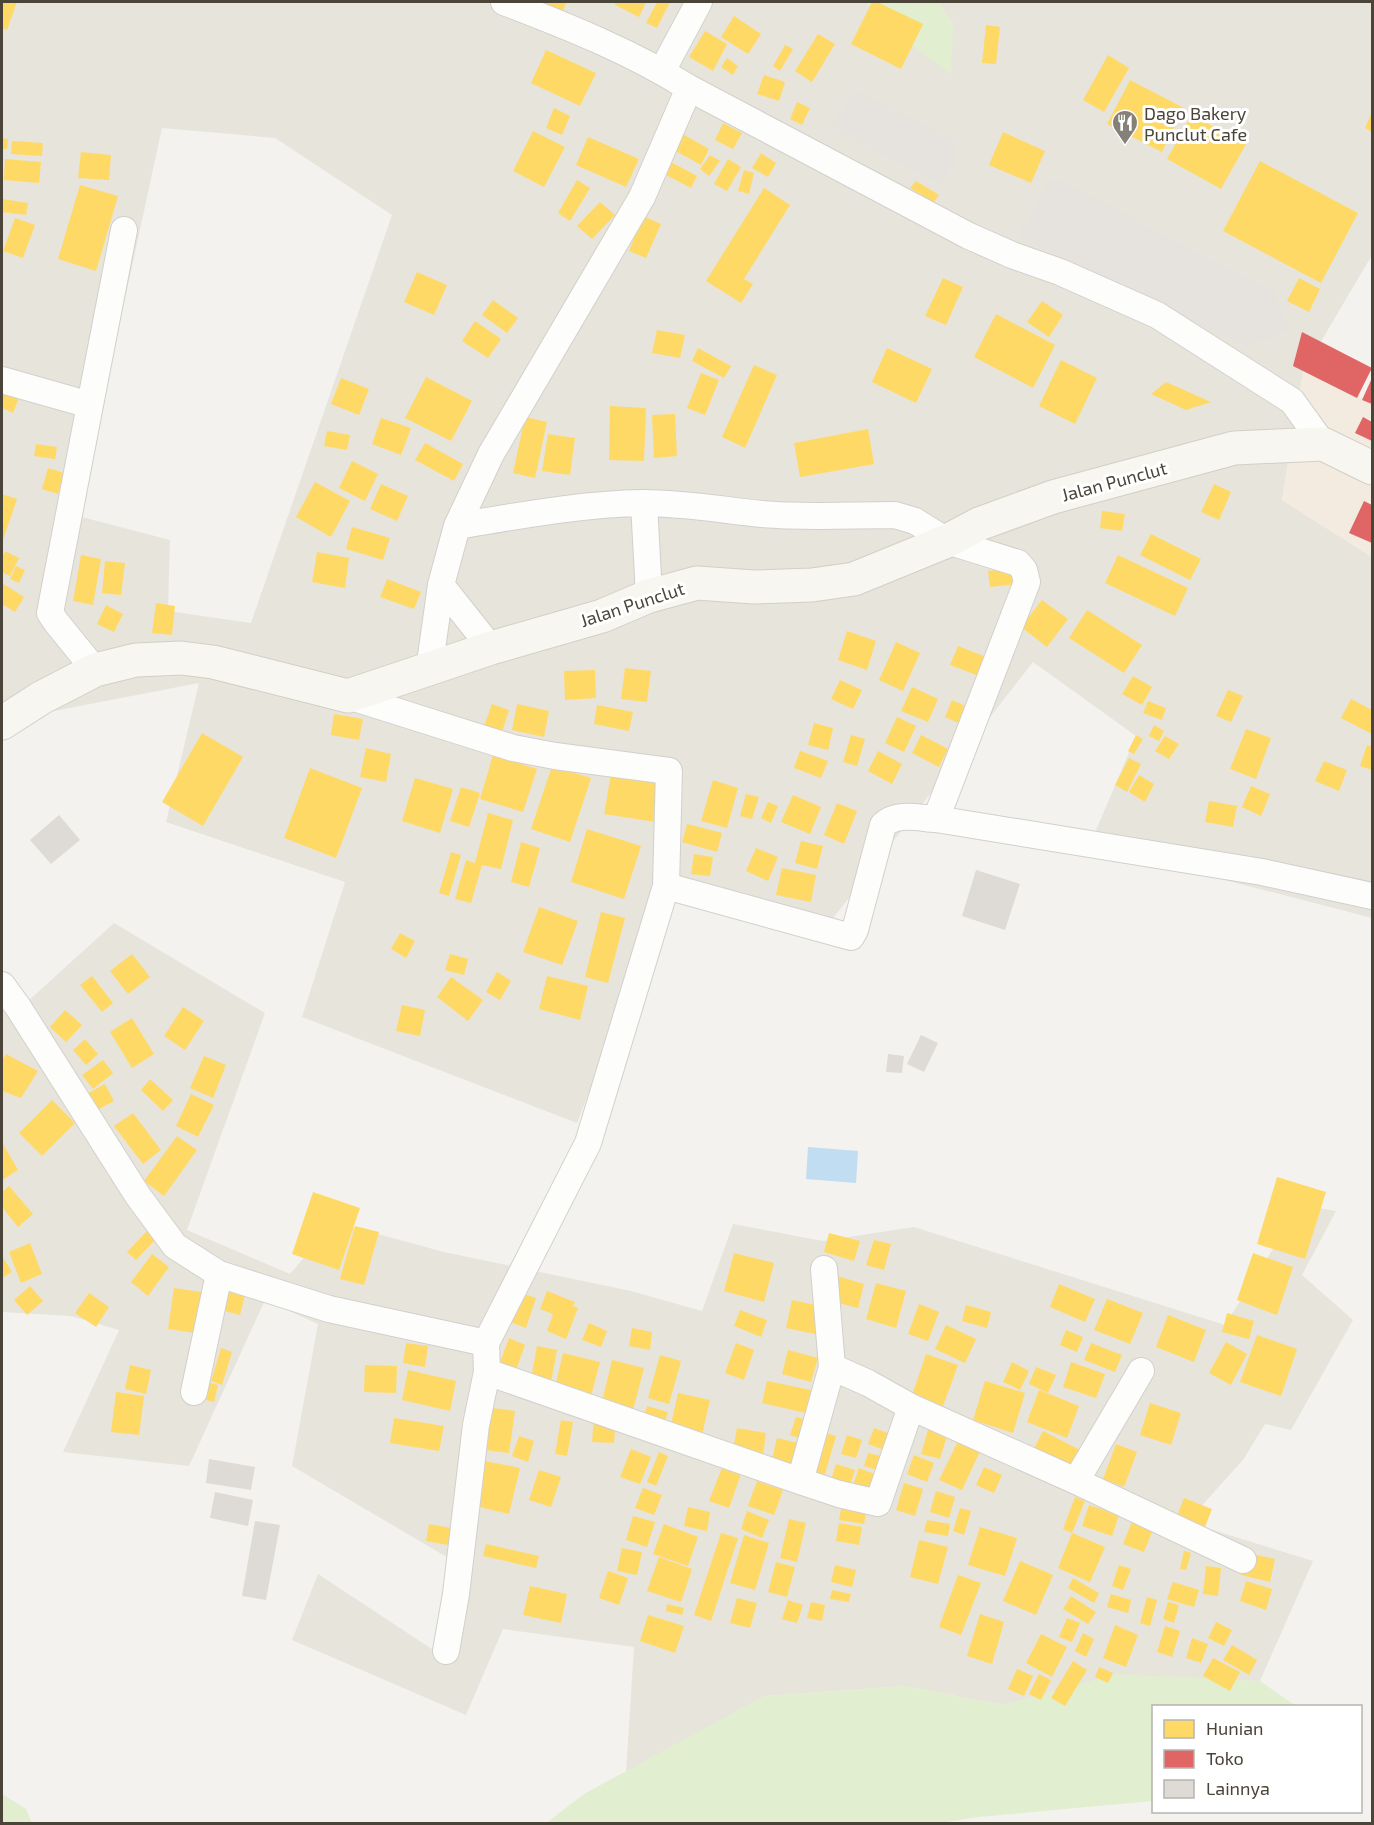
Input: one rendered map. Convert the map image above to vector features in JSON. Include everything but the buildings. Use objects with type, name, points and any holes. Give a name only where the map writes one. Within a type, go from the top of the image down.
[{"type":"main road","name":"Jalan Punclut","points":[[348,696],[491,648],[602,616],[649,596],[697,583],[754,587],[813,585],[854,579],[947,541],[979,524],[1053,497],[1234,448],[1323,444],[1372,468]]},
{"type":"main road","points":[[2,723],[41,698],[95,670],[136,660],[181,658],[213,662],[348,696]]},
{"type":"street","points":[[504,2],[548,18],[662,71],[689,88],[969,236],[1012,255],[1060,272],[1157,315],[1292,401],[1323,444]]},
{"type":"street","points":[[662,71],[699,2]]},
{"type":"street","points":[[429,670],[441,585],[457,526],[491,454],[642,197],[689,88]]},
{"type":"street","points":[[95,670],[50,613],[124,230]]},
{"type":"street","points":[[2,380],[90,405]]},
{"type":"street","points":[[457,526],[552,511],[644,503],[695,505],[764,514],[895,515],[915,521],[947,541],[1018,563],[1024,570],[1027,582],[936,819]]},
{"type":"street","points":[[644,503],[649,596]]},
{"type":"street","points":[[441,585],[491,648]]},
{"type":"street","points":[[348,696],[513,748],[669,771],[666,886],[588,1143],[486,1343],[487,1372],[476,1425],[456,1594],[446,1651]]},
{"type":"street","points":[[666,886],[851,937],[855,930],[883,825],[897,817],[936,819],[1262,872],[1372,896]]},
{"type":"street","points":[[2,986],[18,1007],[138,1196],[175,1246],[219,1274],[329,1309],[486,1343]]},
{"type":"street","points":[[800,1481],[832,1367],[824,1269]]},
{"type":"street","points":[[194,1392],[219,1274]]},
{"type":"street","points":[[832,1367],[912,1407],[1076,1480],[1243,1560]]},
{"type":"street","points":[[1076,1480],[1141,1371]]},
{"type":"street","points":[[487,1372],[800,1481],[839,1494],[878,1503],[912,1407]]},
{"type":"shaded area","points":[[2,2],[865,2],[909,43],[953,24],[938,2],[1372,2],[1372,255],[1303,372],[1282,500],[1372,557],[1372,918],[1198,873],[1094,835],[1136,736],[1033,662],[827,926],[663,901],[577,1123],[302,1017],[345,882],[166,822],[199,683],[2,721]],"holes":[[[162,128],[275,138],[392,215],[251,623],[168,611],[170,540],[78,516]]]},
{"type":"shaded area","points":[[855,91],[954,141],[956,162],[940,185],[830,126]]},
{"type":"shaded area","points":[[1052,177],[1275,291],[1289,330],[1246,347],[1017,236]]},
{"type":"shaded area","points":[[1303,372],[1372,402],[1372,557],[1282,500]]},
{"type":"shaded area","points":[[114,923],[265,1013],[187,1230],[290,1274],[334,1222],[444,1252],[631,1291],[702,1311],[733,1224],[823,1241],[914,1227],[1225,1325],[1278,1241],[1291,1203],[1336,1211],[1302,1275],[1353,1320],[1291,1430],[1265,1424],[1243,1460],[1187,1522],[1313,1561],[1260,1681],[1116,1675],[1003,1705],[905,1686],[765,1696],[626,1772],[634,1647],[503,1629],[466,1715],[292,1640],[318,1574],[444,1657],[450,1559],[292,1466],[318,1324],[265,1300],[189,1466],[63,1452],[119,1330],[71,1316],[2,1312],[2,974],[27,1002]]},
{"type":"green space","points":[[865,2],[938,2],[953,24],[951,74],[909,43]]},
{"type":"green space","points":[[1116,1674],[1260,1681],[1295,1705],[1152,1705],[1152,1801],[979,1817],[933,1824],[545,1824],[584,1794],[764,1696],[905,1686],[1003,1705]]},
{"type":"green space","points":[[2,1794],[26,1809],[32,1823],[2,1823]]},
{"type":"water","points":[[808,1147],[858,1151],[856,1183],[806,1179]]},
{"type":"place","name":"Dago Bakery Punclut Cafe","points":[[1125,146]]}]
